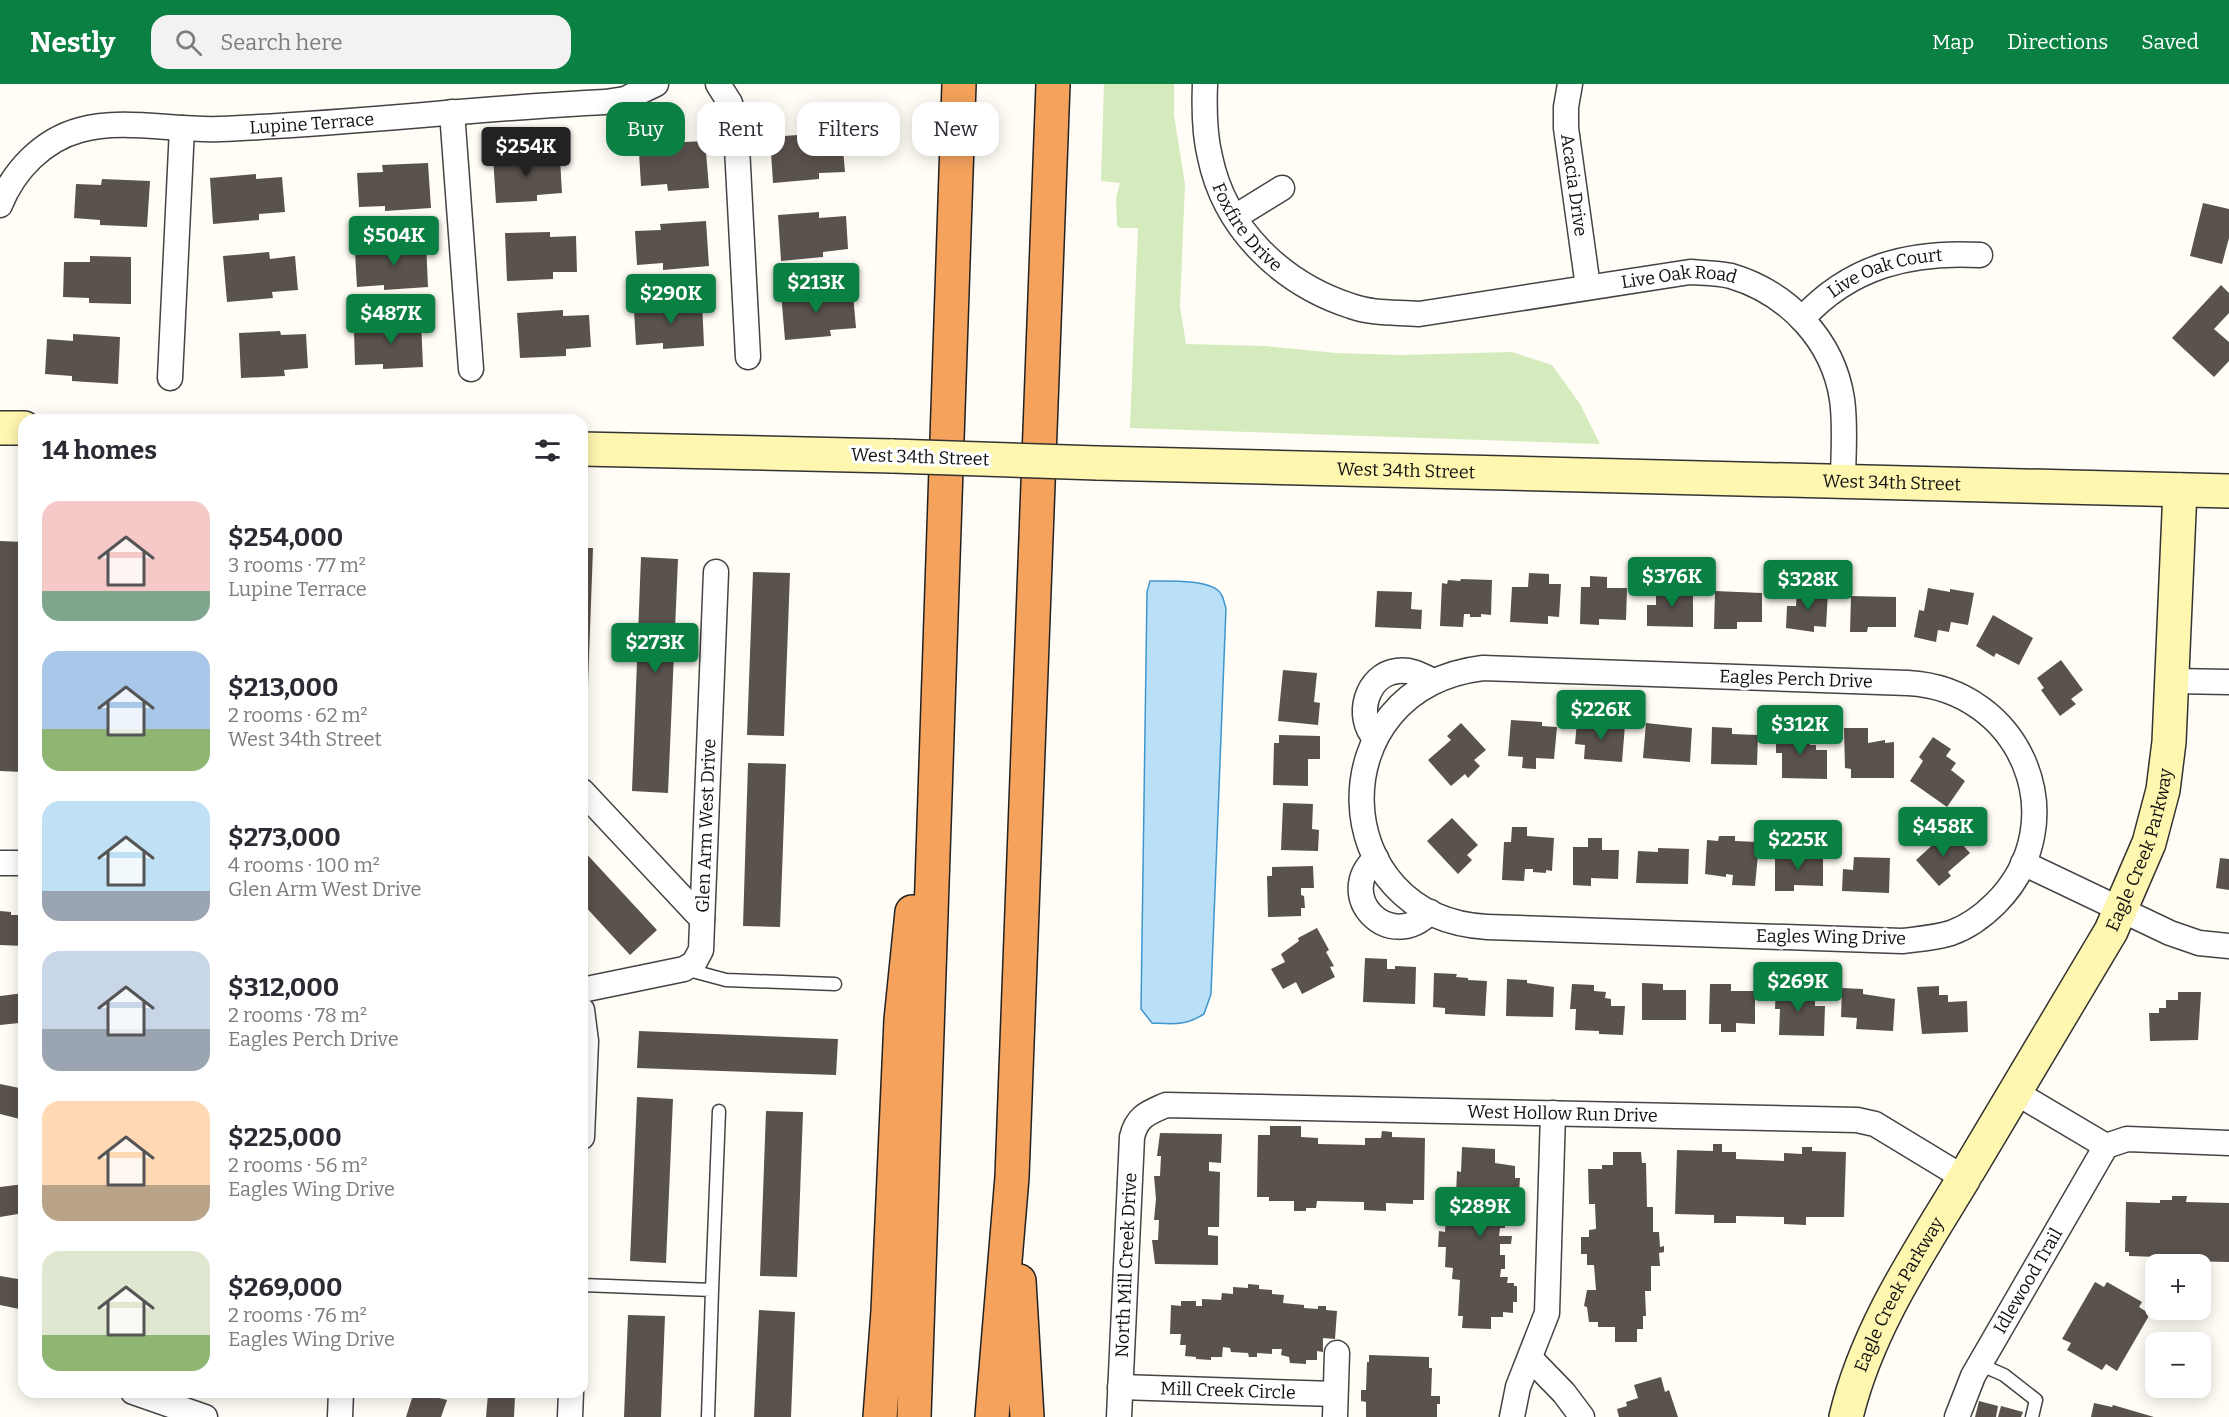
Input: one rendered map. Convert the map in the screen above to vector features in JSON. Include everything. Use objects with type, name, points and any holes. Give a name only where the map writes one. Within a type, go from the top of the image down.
[{"type":"highway","points":[[914,1417],[959,84]]},
{"type":"highway","points":[[992,1417],[1012,1177],[1053,84]]},
{"type":"highway","points":[[880,1417],[888,1311],[901,1020],[939,629]]},
{"type":"highway","points":[[1012,1177],[1027,1417]]},
{"type":"street","name":"Lupine Terrace","points":[[0,205],[9,185],[28,160],[52,142],[80,130],[113,125],[221,129],[615,101],[625,99],[656,84]]},
{"type":"street","points":[[718,84],[730,104],[736,128],[748,357]]},
{"type":"street","name":"Foxfire Drive","points":[[1205,84],[1205,121],[1209,156],[1218,186],[1253,244],[1290,277],[1324,297],[1371,311]]},
{"type":"street","name":"Acacia Drive","points":[[1570,84],[1566,107],[1566,128],[1588,287]]},
{"type":"street","points":[[452,112],[471,369]]},
{"type":"street","points":[[170,378],[182,128]]},
{"type":"street","points":[[1235,217],[1282,188]]},
{"type":"street","name":"Live Oak Court","points":[[1802,319],[1832,292],[1883,265],[1912,257],[1941,254],[1980,255]]},
{"type":"street","name":"Live Oak Road","points":[[1371,311],[1400,314],[1439,312],[1690,272],[1721,274],[1751,284],[1770,293],[1802,319],[1821,343],[1837,378],[1844,416],[1843,482]]},
{"type":"street","points":[[0,428],[18,428]]},
{"type":"street","name":"West 34th Street","points":[[588,449],[2229,491]]},
{"type":"street","name":"Eagle Creek Parkway","points":[[1846,1417],[1864,1358],[1899,1286],[2100,951],[2149,843],[2163,790],[2169,742],[2180,490]]},
{"type":"street","name":"Glen Arm West Drive","points":[[684,969],[694,963],[701,950],[716,572]]},
{"type":"street","name":"Eagles Perch Drive","points":[[1361,794],[1366,764],[1375,738],[1394,711],[1409,697],[1433,681],[1483,668],[1918,683],[1948,690],[1975,702],[2005,730],[2021,755],[2034,804],[2032,835],[2023,863]]},
{"type":"street","points":[[1375,738],[1367,727],[1365,710],[1369,692],[1379,680],[1396,671],[1416,672],[1433,681]]},
{"type":"street","points":[[2173,681],[2229,682]]},
{"type":"street","name":"Eagles Wing Drive","points":[[1361,794],[1366,835],[1389,879],[1412,900],[1430,912],[1447,920],[1477,926],[1902,941],[1932,938],[1952,933],[1979,918],[2002,897],[2014,882],[2023,863]]},
{"type":"street","points":[[588,797],[702,919]]},
{"type":"street","points":[[1376,858],[1366,870],[1361,886],[1362,898],[1372,917],[1386,926],[1406,927],[1418,923],[1430,912]]},
{"type":"street","points":[[0,863],[18,863]]},
{"type":"street","points":[[2023,863],[2181,937],[2199,943],[2229,946]]},
{"type":"street","points":[[588,989],[684,969]]},
{"type":"street","points":[[2015,1092],[2106,1146],[2118,1140],[2127,1139],[2229,1143]]},
{"type":"street","name":"West Hollow Run Drive","points":[[1141,1118],[1153,1109],[1166,1105],[1857,1120],[1875,1124],[1966,1174]]},
{"type":"street","points":[[1512,1417],[1518,1387],[1545,1318],[1548,1302],[1553,1113]]},
{"type":"street","name":"North Mill Creek Drive","points":[[1119,1417],[1131,1140],[1133,1131],[1141,1118]]},
{"type":"street","name":"Idlewood Trail","points":[[1957,1417],[1979,1364],[2106,1146]]},
{"type":"street","name":"Mill Creek Circle","points":[[1120,1387],[1335,1405],[1337,1353]]},
{"type":"street","points":[[1530,1358],[1564,1393],[1582,1417]]},
{"type":"street","points":[[150,1398],[205,1417]]},
{"type":"street","points":[[340,1417],[341,1398]]},
{"type":"street","points":[[570,1417],[571,1398]]},
{"type":"lane","points":[[684,969],[726,980],[836,984]]},
{"type":"lane","points":[[708,1417],[719,1111]]},
{"type":"lane","points":[[588,1285],[712,1290]]},
{"type":"lane","points":[[1979,1364],[2004,1375],[2036,1400],[2032,1417]]},
{"type":"green space","points":[[1104,84],[1174,84],[1174,115],[1185,184],[1180,307],[1186,344],[1265,346],[1336,353],[1401,355],[1512,352],[1552,365],[1580,404],[1600,444],[1130,428],[1138,228],[1119,228],[1116,198],[1120,183],[1101,181]]},
{"type":"water","points":[[1150,581],[1177,581],[1209,586],[1221,594],[1226,608],[1211,994],[1204,1014],[1191,1021],[1173,1024],[1152,1023],[1141,1009],[1147,592]]},
{"type":"building","points":[[797,135],[797,156],[844,156],[845,172],[819,173],[819,179],[773,183],[771,156],[785,156],[785,136]]},
{"type":"building","points":[[697,141],[697,156],[706,156],[709,188],[668,191],[667,184],[641,186],[639,156],[685,156],[685,142]]},
{"type":"building","points":[[535,154],[535,160],[560,159],[562,193],[537,195],[537,201],[496,203],[493,157]]},
{"type":"building","points":[[428,163],[431,208],[385,211],[385,206],[359,207],[357,173],[383,172],[382,165]]},
{"type":"building","points":[[256,174],[256,179],[282,177],[285,212],[259,214],[259,220],[213,224],[210,178]]},
{"type":"building","points":[[102,179],[150,181],[147,227],[100,225],[100,220],[74,218],[76,184],[101,185]]},
{"type":"building","points":[[2203,203],[2229,209],[2229,238],[2222,264],[2190,256]]},
{"type":"building","points":[[819,212],[819,218],[846,216],[848,249],[823,252],[823,257],[781,261],[778,215]]},
{"type":"building","points":[[706,221],[709,266],[663,270],[663,263],[637,265],[635,231],[661,230],[660,224]]},
{"type":"building","points":[[550,232],[550,237],[576,236],[577,272],[553,272],[553,279],[507,281],[505,233]]},
{"type":"building","points":[[426,242],[428,287],[384,290],[384,285],[357,287],[355,252],[381,251],[380,245]]},
{"type":"building","points":[[269,252],[270,259],[295,256],[298,290],[272,292],[273,298],[227,302],[223,256]]},
{"type":"building","points":[[90,256],[131,257],[131,304],[89,303],[89,298],[63,297],[64,262],[90,262]]},
{"type":"building","points":[[2221,285],[2229,293],[2229,313],[2214,329],[2229,342],[2229,361],[2214,377],[2172,338]]},
{"type":"building","points":[[827,290],[827,296],[853,294],[856,328],[830,330],[831,336],[785,340],[781,293]]},
{"type":"building","points":[[702,300],[704,346],[663,349],[663,343],[636,345],[634,310],[661,308],[660,302]]},
{"type":"building","points":[[563,310],[563,316],[589,315],[591,347],[566,349],[566,356],[520,358],[517,313]]},
{"type":"building","points":[[421,320],[423,367],[383,369],[383,364],[355,365],[354,330],[380,329],[380,323]]},
{"type":"building","points":[[280,331],[281,335],[306,334],[308,368],[284,370],[285,376],[241,378],[239,333]]},
{"type":"building","points":[[73,334],[120,337],[118,384],[72,381],[72,376],[45,374],[47,339],[73,341]]},
{"type":"building","points":[[0,541],[18,542],[18,772],[0,771]]},
{"type":"building","points":[[588,548],[593,548],[588,685]]},
{"type":"building","points":[[641,557],[678,559],[668,793],[632,791]]},
{"type":"building","points":[[753,572],[790,573],[784,736],[747,735]]},
{"type":"building","points":[[1529,573],[1549,574],[1549,584],[1561,584],[1559,617],[1548,616],[1548,624],[1510,622],[1512,587],[1528,587]]},
{"type":"building","points":[[1590,576],[1607,577],[1607,588],[1627,588],[1626,620],[1599,619],[1599,625],[1580,624],[1581,587],[1590,587]]},
{"type":"building","points":[[1461,579],[1492,580],[1491,615],[1481,614],[1481,617],[1470,617],[1470,614],[1464,614],[1463,627],[1440,626],[1442,583],[1447,584],[1448,580],[1460,581]]},
{"type":"building","points":[[1673,581],[1687,582],[1688,591],[1693,591],[1693,627],[1647,626],[1647,605],[1656,605],[1656,591],[1673,591]]},
{"type":"building","points":[[1928,588],[1974,593],[1968,625],[1951,622],[1949,632],[1938,630],[1936,642],[1914,637],[1919,610],[1924,611]]},
{"type":"building","points":[[1797,590],[1828,592],[1826,627],[1814,626],[1814,632],[1786,628],[1787,606],[1796,606]]},
{"type":"building","points":[[1377,591],[1412,592],[1411,609],[1422,610],[1421,629],[1375,627]]},
{"type":"building","points":[[1715,591],[1762,593],[1762,622],[1737,622],[1737,629],[1714,629]]},
{"type":"building","points":[[1851,596],[1896,597],[1896,627],[1868,627],[1867,632],[1850,632]]},
{"type":"building","points":[[1993,615],[2033,638],[2019,665],[1996,653],[1994,657],[1976,646]]},
{"type":"building","points":[[2061,660],[2083,690],[2071,699],[2076,704],[2060,716],[2041,690],[2044,688],[2037,678]]},
{"type":"building","points":[[1283,670],[1317,673],[1314,702],[1320,703],[1318,725],[1278,721]]},
{"type":"building","points":[[1511,720],[1542,722],[1542,726],[1557,727],[1554,759],[1536,758],[1536,769],[1522,768],[1523,757],[1508,756]]},
{"type":"building","points":[[1577,721],[1625,725],[1622,762],[1584,759],[1585,745],[1575,744]]},
{"type":"building","points":[[1461,723],[1486,750],[1474,760],[1480,766],[1468,778],[1465,774],[1451,786],[1428,760],[1451,740],[1447,736]]},
{"type":"building","points":[[1646,723],[1692,728],[1690,762],[1643,758]]},
{"type":"building","points":[[1712,727],[1732,728],[1732,734],[1758,735],[1757,765],[1711,764]]},
{"type":"building","points":[[1844,728],[1868,728],[1868,743],[1885,740],[1885,743],[1894,742],[1894,778],[1851,778],[1851,769],[1845,768]]},
{"type":"building","points":[[1776,729],[1799,730],[1799,736],[1810,736],[1810,745],[1816,745],[1816,750],[1827,750],[1827,779],[1782,778],[1782,753],[1776,753]]},
{"type":"building","points":[[1279,735],[1320,736],[1320,759],[1308,759],[1308,786],[1273,785],[1274,743],[1279,743]]},
{"type":"building","points":[[1933,737],[1951,749],[1946,756],[1956,763],[1951,770],[1965,781],[1947,807],[1910,781],[1923,761],[1919,757]]},
{"type":"building","points":[[748,763],[786,764],[780,927],[743,926]]},
{"type":"building","points":[[1283,803],[1313,804],[1312,829],[1319,830],[1318,851],[1281,850]]},
{"type":"building","points":[[1452,818],[1478,845],[1467,855],[1472,860],[1458,874],[1427,841]]},
{"type":"building","points":[[1512,827],[1527,827],[1527,836],[1554,838],[1552,871],[1546,870],[1546,873],[1525,869],[1524,881],[1502,880],[1504,842],[1511,842]]},
{"type":"building","points":[[1949,830],[1970,853],[1948,872],[1951,876],[1939,886],[1916,860]]},
{"type":"building","points":[[1719,836],[1735,836],[1735,841],[1759,844],[1755,886],[1732,885],[1733,875],[1726,874],[1726,877],[1705,874],[1707,840],[1718,841]]},
{"type":"building","points":[[1588,838],[1602,838],[1602,850],[1619,850],[1618,879],[1591,878],[1591,886],[1573,885],[1573,847],[1588,847]]},
{"type":"building","points":[[1658,848],[1689,849],[1688,884],[1636,883],[1638,851],[1658,852]]},
{"type":"building","points":[[588,855],[657,930],[630,955],[588,910]]},
{"type":"building","points":[[1775,855],[1823,855],[1823,886],[1794,885],[1794,891],[1775,891]]},
{"type":"building","points":[[1854,857],[1890,858],[1889,893],[1842,891],[1843,869],[1853,870]]},
{"type":"building","points":[[2220,858],[2229,859],[2229,890],[2216,888]]},
{"type":"building","points":[[1313,866],[1314,888],[1301,888],[1305,908],[1301,908],[1301,916],[1268,917],[1267,876],[1272,876],[1272,867]]},
{"type":"building","points":[[0,911],[18,915],[18,946],[0,945]]},
{"type":"building","points":[[1317,928],[1329,950],[1326,952],[1334,966],[1330,967],[1335,977],[1302,994],[1296,982],[1283,989],[1271,969],[1285,962],[1281,954],[1299,941],[1298,938]]},
{"type":"building","points":[[1365,958],[1387,959],[1387,969],[1395,969],[1395,966],[1416,967],[1415,1004],[1363,1002]]},
{"type":"building","points":[[1434,973],[1457,974],[1456,977],[1468,978],[1468,980],[1487,981],[1485,1016],[1445,1014],[1445,1008],[1433,1007]]},
{"type":"building","points":[[1507,979],[1527,980],[1527,983],[1554,987],[1553,1017],[1506,1016]]},
{"type":"building","points":[[1642,983],[1663,984],[1663,990],[1686,990],[1686,1020],[1642,1020]]},
{"type":"building","points":[[1572,984],[1594,985],[1594,991],[1606,992],[1605,998],[1611,999],[1611,1006],[1625,1006],[1623,1035],[1575,1030],[1576,1009],[1570,1009]]},
{"type":"building","points":[[1710,984],[1731,984],[1731,991],[1755,991],[1755,1024],[1736,1023],[1736,1032],[1721,1032],[1721,1024],[1709,1024]]},
{"type":"building","points":[[1776,984],[1799,985],[1799,994],[1809,994],[1809,1000],[1815,1000],[1815,1006],[1825,1006],[1824,1036],[1779,1035],[1780,1009],[1775,1009]]},
{"type":"building","points":[[1939,986],[1939,995],[1948,995],[1948,1002],[1967,1001],[1968,1032],[1922,1034],[1917,987]]},
{"type":"building","points":[[1842,988],[1863,989],[1863,994],[1895,999],[1893,1031],[1856,1029],[1857,1018],[1841,1017]]},
{"type":"building","points":[[2178,992],[2201,992],[2198,1040],[2150,1041],[2149,1013],[2159,1013],[2159,1008],[2166,1008],[2166,1000],[2178,1000]]},
{"type":"building","points":[[18,994],[18,1023],[0,1025],[0,996]]},
{"type":"building","points":[[639,1031],[838,1039],[836,1075],[637,1068]]},
{"type":"building","points":[[0,1084],[18,1088],[18,1118],[0,1114]]},
{"type":"building","points":[[637,1097],[673,1099],[666,1263],[630,1261]]},
{"type":"building","points":[[766,1111],[803,1112],[797,1277],[760,1276]]},
{"type":"building","points":[[1270,1126],[1301,1126],[1301,1137],[1318,1138],[1318,1144],[1365,1145],[1365,1138],[1381,1138],[1382,1131],[1392,1132],[1392,1137],[1425,1138],[1424,1200],[1413,1200],[1413,1204],[1386,1203],[1386,1211],[1364,1210],[1364,1202],[1317,1201],[1316,1208],[1294,1211],[1294,1201],[1269,1201],[1269,1197],[1257,1197],[1258,1135],[1270,1135]]},
{"type":"building","points":[[1160,1133],[1222,1134],[1221,1163],[1209,1162],[1209,1171],[1220,1172],[1219,1227],[1208,1227],[1208,1235],[1218,1236],[1218,1265],[1155,1264],[1152,1240],[1158,1240],[1159,1220],[1154,1220],[1156,1199],[1154,1176],[1160,1176],[1161,1156],[1157,1156]]},
{"type":"building","points":[[1713,1144],[1722,1144],[1722,1152],[1736,1152],[1736,1159],[1784,1161],[1784,1153],[1802,1154],[1802,1147],[1812,1147],[1812,1151],[1846,1152],[1844,1217],[1806,1217],[1806,1225],[1784,1224],[1784,1217],[1736,1216],[1736,1223],[1714,1223],[1714,1215],[1675,1214],[1677,1150],[1713,1151]]},
{"type":"building","points":[[1462,1147],[1495,1149],[1495,1163],[1515,1166],[1515,1178],[1520,1178],[1519,1193],[1511,1193],[1511,1203],[1498,1202],[1498,1214],[1505,1214],[1505,1228],[1500,1228],[1499,1236],[1512,1236],[1511,1244],[1500,1244],[1500,1255],[1505,1255],[1505,1269],[1501,1269],[1500,1277],[1508,1277],[1507,1283],[1514,1283],[1514,1286],[1517,1286],[1517,1302],[1513,1302],[1513,1313],[1503,1312],[1503,1317],[1491,1317],[1491,1329],[1462,1328],[1463,1316],[1458,1316],[1460,1280],[1452,1279],[1453,1268],[1445,1267],[1446,1247],[1438,1247],[1439,1231],[1445,1232],[1446,1214],[1449,1214],[1449,1208],[1454,1208],[1454,1201],[1458,1202],[1457,1171],[1461,1172]]},
{"type":"building","points":[[1613,1152],[1641,1152],[1642,1163],[1646,1163],[1647,1207],[1653,1207],[1653,1232],[1659,1232],[1660,1247],[1664,1246],[1664,1252],[1659,1253],[1660,1266],[1651,1266],[1651,1291],[1645,1291],[1646,1316],[1643,1316],[1643,1329],[1637,1329],[1637,1342],[1615,1342],[1615,1327],[1598,1327],[1598,1322],[1589,1322],[1587,1307],[1584,1306],[1587,1290],[1596,1290],[1594,1265],[1587,1265],[1587,1254],[1581,1254],[1581,1237],[1589,1237],[1589,1230],[1596,1229],[1595,1204],[1589,1204],[1588,1169],[1602,1169],[1602,1165],[1613,1165]]},
{"type":"building","points":[[18,1185],[18,1214],[0,1217],[0,1187]]},
{"type":"building","points":[[2172,1196],[2187,1196],[2186,1202],[2229,1203],[2229,1262],[2211,1262],[2211,1254],[2145,1254],[2145,1257],[2129,1256],[2129,1252],[2125,1252],[2126,1202],[2160,1203],[2160,1200],[2172,1200]]},
{"type":"building","points":[[0,1276],[18,1279],[18,1309],[0,1305]]},
{"type":"building","points":[[2095,1282],[2104,1287],[2107,1282],[2142,1302],[2139,1307],[2145,1311],[2147,1320],[2117,1371],[2106,1364],[2102,1370],[2067,1350],[2071,1343],[2062,1339]]},
{"type":"building","points":[[1248,1284],[1259,1285],[1259,1289],[1272,1290],[1272,1294],[1284,1295],[1283,1303],[1318,1309],[1318,1306],[1326,1306],[1326,1310],[1337,1311],[1335,1339],[1323,1338],[1323,1352],[1317,1351],[1317,1360],[1306,1360],[1306,1364],[1290,1363],[1289,1357],[1281,1355],[1282,1349],[1272,1349],[1272,1354],[1257,1353],[1257,1357],[1249,1357],[1248,1353],[1231,1352],[1230,1348],[1223,1347],[1222,1357],[1211,1357],[1211,1360],[1185,1356],[1186,1345],[1180,1345],[1181,1334],[1170,1334],[1171,1305],[1181,1306],[1181,1301],[1196,1301],[1196,1306],[1202,1306],[1202,1299],[1221,1300],[1222,1293],[1233,1294],[1233,1287],[1248,1288]]},
{"type":"building","points":[[759,1310],[795,1312],[791,1417],[754,1417]]},
{"type":"building","points":[[628,1315],[665,1316],[661,1417],[624,1417]]},
{"type":"building","points":[[1369,1355],[1429,1357],[1429,1368],[1432,1368],[1431,1396],[1440,1396],[1440,1404],[1437,1404],[1437,1417],[1366,1417],[1366,1402],[1361,1401],[1361,1390],[1366,1390]]},
{"type":"building","points":[[1661,1377],[1665,1392],[1669,1390],[1678,1417],[1619,1417],[1617,1409],[1627,1406],[1626,1402],[1638,1398],[1634,1385]]},
{"type":"building","points":[[412,1398],[447,1400],[441,1417],[406,1417]]},
{"type":"building","points":[[488,1398],[515,1398],[514,1417],[486,1417]]},
{"type":"building","points":[[1979,1401],[1998,1406],[1996,1417],[1975,1417]]},
{"type":"building","points":[[2094,1403],[2112,1407],[2113,1405],[2154,1417],[2091,1417]]},
{"type":"building","points":[[2001,1406],[2023,1412],[2021,1417],[1998,1417]]}]
